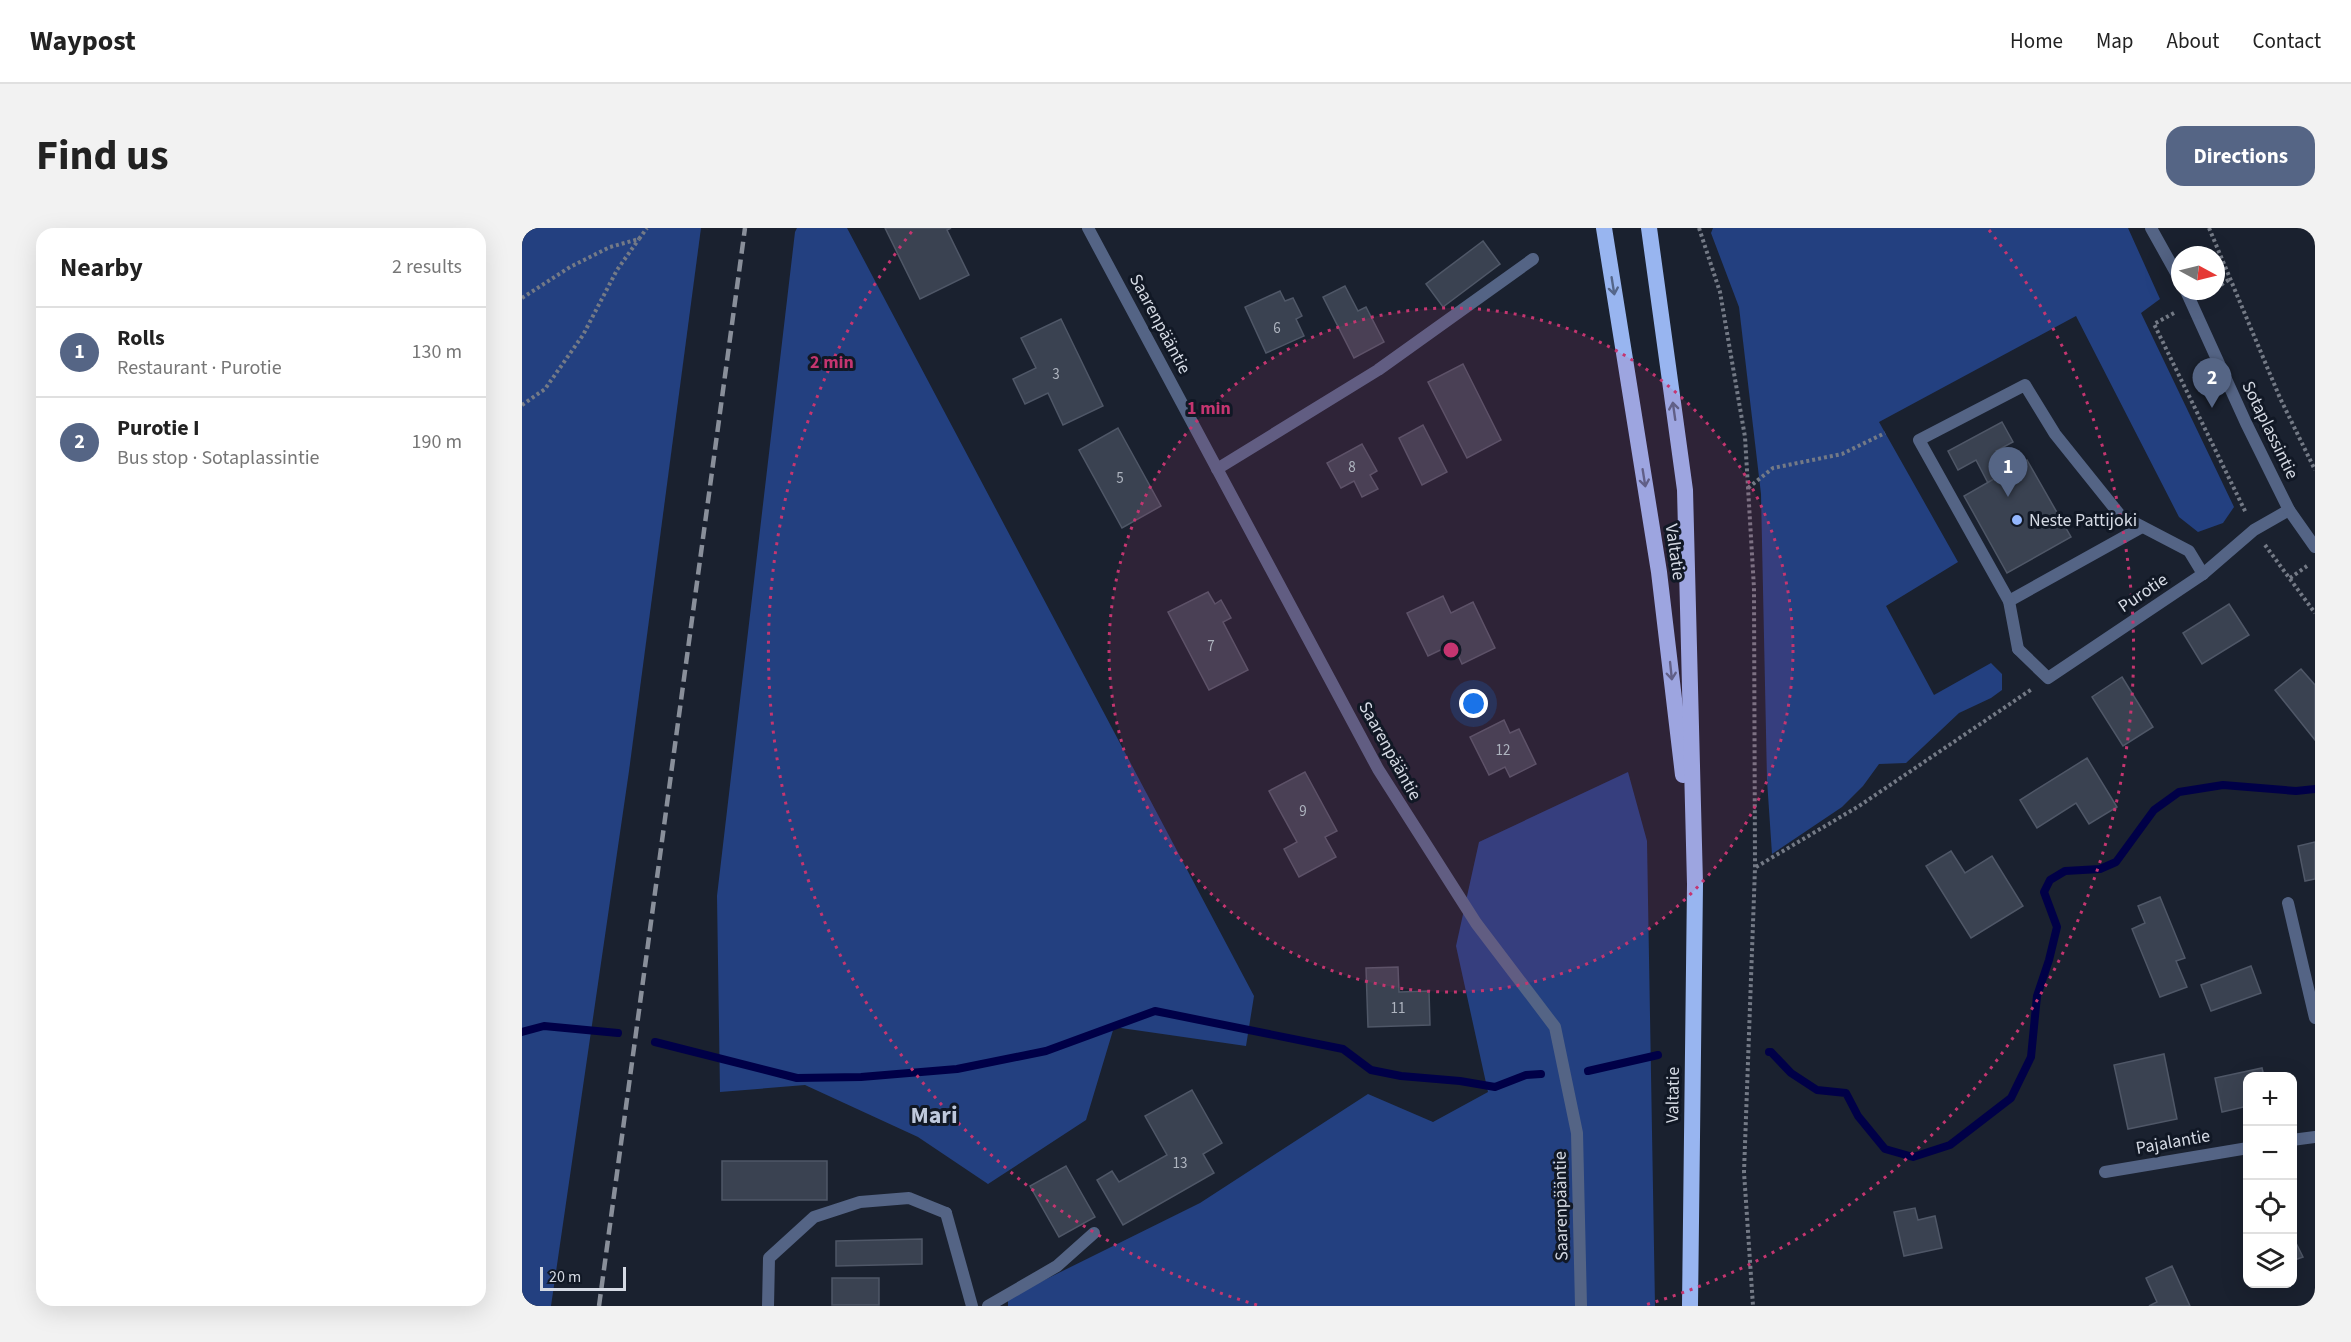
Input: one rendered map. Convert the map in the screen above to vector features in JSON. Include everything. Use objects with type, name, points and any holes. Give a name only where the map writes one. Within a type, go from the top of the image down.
[{"type":"highway","name":"Valtatie","points":[[1604,228],[1659,572],[1695,884]]},
{"type":"highway","name":"Valtatie","points":[[1649,228],[1685,490],[1695,884],[1690,1306]]},
{"type":"street","name":"Saarenpääntie","points":[[1088,228],[1378,769],[1476,923],[1555,1027],[1577,1134],[1581,1306]]},
{"type":"street","points":[[2151,228],[2171,264]]},
{"type":"street","points":[[1217,469],[1378,370],[1533,259]]},
{"type":"street","name":"Sotaplassintie","points":[[2191,300],[2246,423],[2289,510],[2315,547]]},
{"type":"street","points":[[2048,678],[2018,649],[2009,601],[1919,440],[2025,385],[2055,434],[2120,515],[2189,551],[2203,574]]},
{"type":"street","name":"Purotie","points":[[2048,678],[2203,574],[2254,530],[2289,510]]},
{"type":"street","points":[[2009,601],[2142,526]]},
{"type":"street","points":[[2288,903],[2315,1018]]},
{"type":"street","points":[[2297,1139],[2315,1137]]},
{"type":"street","name":"Pajalantie","points":[[2105,1172],[2243,1149]]},
{"type":"street","points":[[768,1306],[769,1258],[814,1217],[860,1202],[909,1198],[946,1213],[972,1306]]},
{"type":"street","points":[[988,1306],[1057,1266],[1094,1233]]},
{"type":"path","points":[[522,405],[545,389],[583,335],[617,270],[647,228]]},
{"type":"path","points":[[1699,228],[1720,292],[1745,437],[1754,588],[1755,868],[1744,1172],[1753,1306]]},
{"type":"path","points":[[2209,228],[2280,398],[2315,470]]},
{"type":"path","points":[[522,298],[570,267],[600,252],[639,239]]},
{"type":"path","points":[[2225,282],[2230,279]]},
{"type":"path","points":[[2184,300],[2154,324],[2254,530],[2315,613]]},
{"type":"path","points":[[1748,489],[1773,468],[1842,454],[1885,433]]},
{"type":"path","points":[[2290,578],[2315,560]]},
{"type":"path","points":[[1755,868],[1859,806],[2048,678]]},
{"type":"shaded area","points":[[522,228],[701,228],[629,771],[551,1306],[522,1306]]},
{"type":"shaded area","points":[[797,228],[847,228],[1254,996],[1246,1046],[1114,1027],[1086,1120],[988,1184],[918,1137],[805,1085],[720,1092],[717,896]]},
{"type":"shaded area","points":[[1713,228],[2128,228],[2160,299],[2141,313],[2234,507],[2223,523],[2198,532],[2179,517],[2076,316],[1879,422],[1958,562],[1886,606],[1934,695],[1991,663],[2002,674],[2002,690],[1991,698],[1959,713],[1906,763],[1879,764],[1863,786],[1842,807],[1772,854],[1767,780],[1761,494],[1739,307],[1711,233]]},
{"type":"shaded area","points":[[1628,772],[1647,841],[1655,1306],[1008,1306],[1008,1298],[1200,1203],[1368,1094],[1433,1122],[1488,1092],[1456,946],[1479,842]]},
{"type":"building","points":[[885,228],[951,228],[947,230],[969,275],[920,299]]},
{"type":"building","points":[[1483,241],[1500,264],[1443,307],[1426,284]]},
{"type":"building","points":[[1345,286],[1358,311],[1366,307],[1384,342],[1354,358],[1323,297]]},
{"type":"building","points":[[1280,291],[1285,301],[1293,298],[1302,316],[1296,319],[1304,336],[1266,353],[1245,307]]},
{"type":"building","points":[[1061,319],[1103,406],[1063,425],[1048,393],[1025,404],[1013,379],[1036,368],[1021,338]]},
{"type":"building","points":[[1463,364],[1501,440],[1467,458],[1428,382]]},
{"type":"building","points":[[2002,422],[2013,442],[1996,451],[2007,473],[1988,483],[1976,460],[1958,470],[1948,451]]},
{"type":"building","points":[[1423,425],[1447,472],[1422,485],[1399,438]]},
{"type":"building","points":[[1118,428],[1161,506],[1122,528],[1079,450]]},
{"type":"building","points":[[1362,444],[1377,471],[1370,475],[1378,489],[1362,497],[1354,481],[1341,488],[1327,463]]},
{"type":"building","points":[[2027,460],[2071,537],[2007,573],[1964,496]]},
{"type":"building","points":[[1208,592],[1215,604],[1221,600],[1231,618],[1223,622],[1248,670],[1209,690],[1168,612]]},
{"type":"building","points":[[1443,596],[1451,613],[1473,602],[1495,648],[1462,664],[1453,644],[1428,656],[1407,613]]},
{"type":"building","points":[[2229,604],[2249,635],[2202,664],[2183,633]]},
{"type":"building","points":[[2301,669],[2315,685],[2315,740],[2275,690]]},
{"type":"building","points":[[2122,677],[2153,727],[2123,746],[2092,697]]},
{"type":"building","points":[[1504,720],[1510,733],[1519,729],[1536,764],[1510,777],[1505,767],[1489,775],[1470,737]]},
{"type":"building","points":[[2087,758],[2117,807],[2089,824],[2076,803],[2037,828],[2020,800]]},
{"type":"building","points":[[1305,772],[1337,831],[1325,837],[1336,857],[1299,877],[1284,849],[1297,842],[1269,791]]},
{"type":"building","points":[[2315,842],[2315,879],[2305,881],[2298,846]]},
{"type":"building","points":[[1951,851],[1965,873],[1992,856],[2023,906],[1971,938],[1926,866]]},
{"type":"building","points":[[2160,897],[2185,958],[2176,961],[2187,987],[2160,997],[2132,929],[2145,923],[2138,906]]},
{"type":"building","points":[[2251,966],[2261,993],[2211,1011],[2201,985]]},
{"type":"building","points":[[1398,967],[1399,992],[1429,991],[1430,1025],[1368,1027],[1366,968]]},
{"type":"building","points":[[2164,1054],[2177,1119],[2128,1129],[2114,1065]]},
{"type":"building","points":[[2262,1068],[2263,1072],[2243,1072]]},
{"type":"building","points":[[2243,1072],[2243,1107],[2222,1112],[2215,1078]]},
{"type":"building","points":[[1192,1090],[1222,1143],[1203,1154],[1214,1173],[1123,1225],[1097,1180],[1112,1171],[1119,1182],[1167,1155],[1145,1116]]},
{"type":"building","points":[[722,1161],[827,1161],[827,1200],[722,1200]]},
{"type":"building","points":[[1066,1166],[1095,1217],[1059,1237],[1030,1186]]},
{"type":"building","points":[[1915,1208],[1918,1220],[1935,1216],[1942,1248],[1904,1256],[1894,1212]]},
{"type":"building","points":[[922,1239],[922,1264],[836,1266],[836,1241]]},
{"type":"building","points":[[2297,1245],[2303,1257],[2297,1259]]},
{"type":"building","points":[[2172,1266],[2190,1306],[2149,1306],[2157,1302],[2146,1278]]},
{"type":"building","points":[[832,1278],[879,1278],[879,1305],[832,1305]]},
{"type":"waterway","points":[[1769,1052],[1791,1073],[1817,1090],[1846,1093],[1858,1116],[1885,1149],[1913,1157],[1950,1145],[2011,1098],[2031,1057],[2037,996],[2057,927],[2044,892],[2050,880],[2065,871],[2100,869],[2116,862],[2154,810],[2179,792],[2223,785],[2296,791],[2315,789]]},
{"type":"waterway","points":[[655,1042],[797,1078],[861,1077],[957,1069],[1046,1051],[1155,1011],[1343,1049],[1371,1070],[1401,1076],[1460,1081],[1495,1087],[1526,1075],[1541,1074]]},
{"type":"waterway","points":[[522,1032],[544,1026],[618,1033]]},
{"type":"waterway","points":[[1588,1071],[1658,1055]]},
{"type":"railway","points":[[599,1306],[745,228]]},
{"type":"place","name":"Purotie I","points":[[2212,408]]},
{"type":"place","name":"Rolls","points":[[2008,497]]},
{"type":"place","name":"Neste Pattijoki","points":[[2017,520]]},
{"type":"district","name":"Mari","points":[[934,1115]]}]
